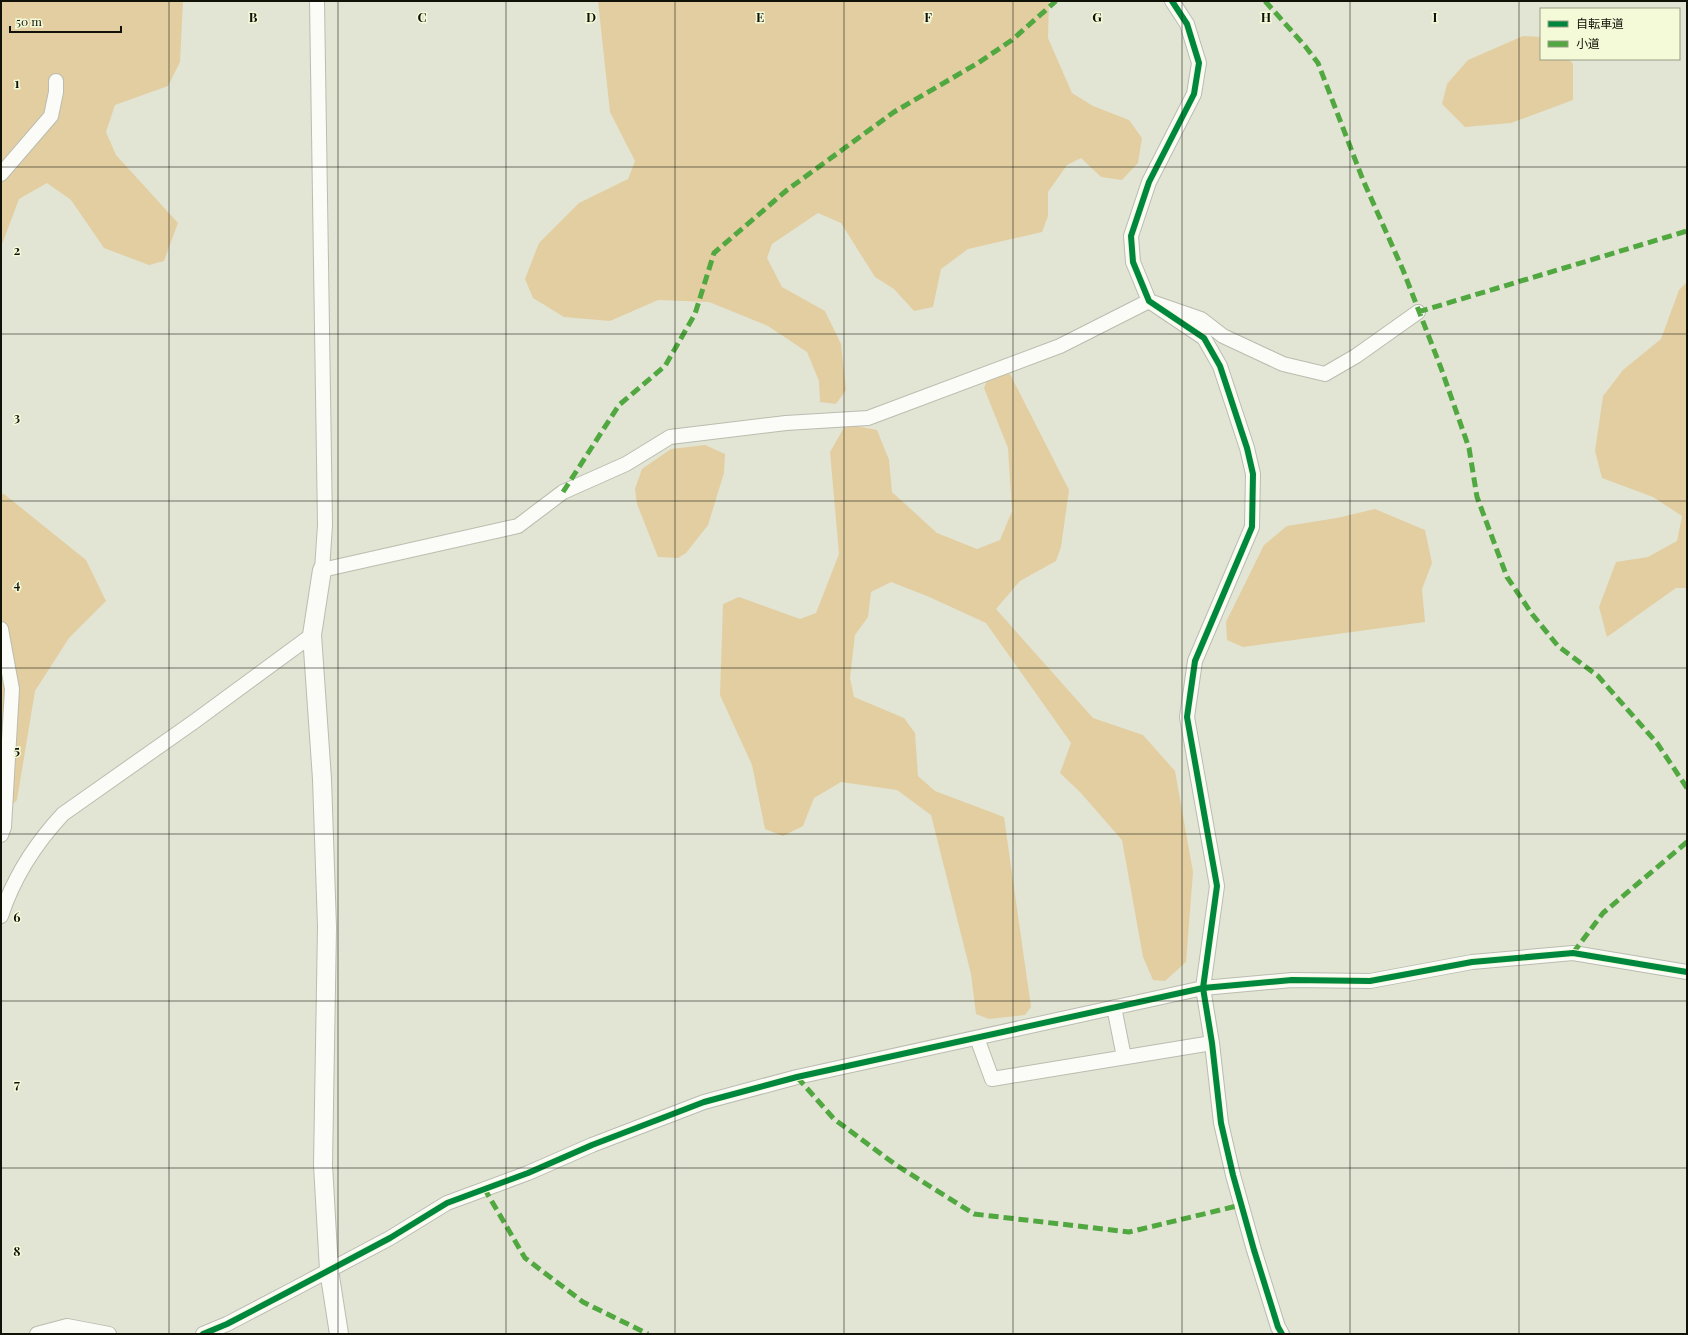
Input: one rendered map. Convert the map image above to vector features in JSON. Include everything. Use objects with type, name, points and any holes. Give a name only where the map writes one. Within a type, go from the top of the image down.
[{"type":"street","points":[[317,1],[324,525],[322,570],[312,635],[322,779],[327,919],[324,1165],[329,1270],[339,1334]]},
{"type":"street","points":[[1172,1],[1187,24],[1199,63],[1194,94],[1149,182],[1131,236],[1133,262],[1149,301],[1204,338],[1220,366],[1247,448],[1253,474],[1252,527],[1195,661],[1186,717],[1217,886],[1203,988],[1212,1043],[1222,1123],[1233,1175],[1254,1250],[1278,1327],[1282,1334]]},
{"type":"street","points":[[1,174],[51,116],[56,92],[56,81]]},
{"type":"street","points":[[322,570],[518,526],[563,492],[626,464],[670,437],[786,423],[868,418],[1060,346],[1149,301],[1201,319],[1223,336],[1283,364],[1324,374],[1356,356],[1418,312]]},
{"type":"street","points":[[1,629],[12,689],[4,827],[1,835]]},
{"type":"street","points":[[1,916],[5,890],[33,850],[64,814],[195,721],[312,635]]},
{"type":"street","points":[[203,1334],[244,1315],[390,1238],[448,1203],[528,1173],[592,1145],[704,1102],[797,1077],[1203,988],[1292,980],[1370,981],[1472,962],[1573,953],[1687,972]]},
{"type":"street","points":[[1114,1007],[1124,1057]]},
{"type":"street","points":[[977,1038],[992,1079],[1212,1043]]},
{"type":"street","points":[[37,1334],[67,1326],[109,1334]]},
{"type":"shaded area","points":[[1,1],[183,1],[180,62],[168,86],[115,105],[106,132],[116,155],[178,223],[164,261],[149,265],[104,248],[71,200],[47,183],[19,199],[1,247]]},
{"type":"shaded area","points":[[598,1],[1049,1],[1048,38],[1072,93],[1093,106],[1129,120],[1142,138],[1138,163],[1122,180],[1101,177],[1081,158],[1067,165],[1048,192],[1048,216],[1042,232],[968,249],[941,269],[933,307],[914,311],[894,289],[875,277],[841,223],[818,213],[772,244],[767,258],[782,287],[825,311],[841,344],[846,390],[836,404],[820,402],[819,381],[807,352],[768,326],[709,302],[658,300],[610,321],[564,317],[533,298],[525,279],[539,243],[579,203],[628,179],[635,161],[610,112]]},
{"type":"shaded area","points":[[1523,36],[1540,37],[1540,60],[1570,60],[1573,64],[1573,100],[1511,123],[1465,127],[1442,104],[1447,84],[1468,60]]},
{"type":"shaded area","points":[[1687,282],[1687,588],[1676,588],[1607,637],[1599,607],[1616,562],[1648,557],[1677,541],[1682,516],[1653,497],[1602,478],[1595,451],[1603,396],[1623,370],[1661,339],[1679,290]]},
{"type":"shaded area","points":[[990,372],[1010,374],[1069,490],[1061,547],[1056,561],[1020,581],[996,609],[1093,718],[1143,735],[1175,771],[1193,872],[1186,962],[1165,981],[1153,980],[1143,957],[1122,840],[1080,792],[1060,773],[1071,743],[986,623],[927,596],[891,582],[871,592],[868,617],[855,635],[850,678],[854,697],[904,718],[915,733],[918,776],[935,791],[1004,817],[1031,1007],[1025,1015],[989,1019],[976,1014],[971,974],[931,815],[897,790],[841,782],[814,798],[803,826],[783,836],[765,829],[752,765],[720,695],[723,604],[739,597],[800,619],[816,613],[839,554],[830,452],[846,424],[877,430],[889,460],[892,492],[937,533],[977,549],[1000,540],[1012,511],[1008,448],[984,388]]},
{"type":"shaded area","points":[[705,445],[725,454],[724,473],[708,525],[686,553],[678,558],[658,557],[637,504],[635,489],[642,469],[671,449]]},
{"type":"shaded area","points":[[1,494],[4,494],[86,560],[106,601],[69,638],[35,691],[17,800],[1,816]]},
{"type":"shaded area","points":[[1375,509],[1425,530],[1432,563],[1422,589],[1425,622],[1243,647],[1227,640],[1226,622],[1264,545],[1287,526],[1337,518]]},
{"type":"marked path","points":[[563,492],[619,405],[665,366],[695,314],[714,253],[787,190],[894,112],[978,63],[1012,40],[1056,1]]},
{"type":"marked path","points":[[1265,1],[1318,63],[1363,180],[1403,270],[1441,368],[1469,448],[1477,497],[1507,577],[1532,614],[1558,646],[1598,676],[1657,743],[1687,788]]},
{"type":"marked path","points":[[1418,312],[1687,231]]},
{"type":"marked path","points":[[1573,953],[1603,913],[1687,842]]},
{"type":"marked path","points":[[797,1077],[834,1119],[896,1165],[974,1214],[1129,1232],[1241,1205]]},
{"type":"marked path","points":[[484,1188],[525,1258],[583,1302],[648,1334]]},
{"type":"cycle path","points":[[1172,1],[1187,24],[1199,63],[1194,94],[1149,182],[1131,236],[1133,262],[1149,301],[1204,338],[1220,366],[1247,448],[1253,474],[1252,527],[1195,661],[1187,717],[1217,886],[1203,988],[1212,1043],[1221,1123],[1233,1175],[1254,1250],[1278,1327],[1282,1334]]},
{"type":"cycle path","points":[[203,1334],[227,1324],[390,1238],[447,1203],[528,1173],[592,1145],[704,1102],[797,1077],[1203,988],[1292,980],[1370,981],[1472,962],[1573,953],[1687,972]]}]
